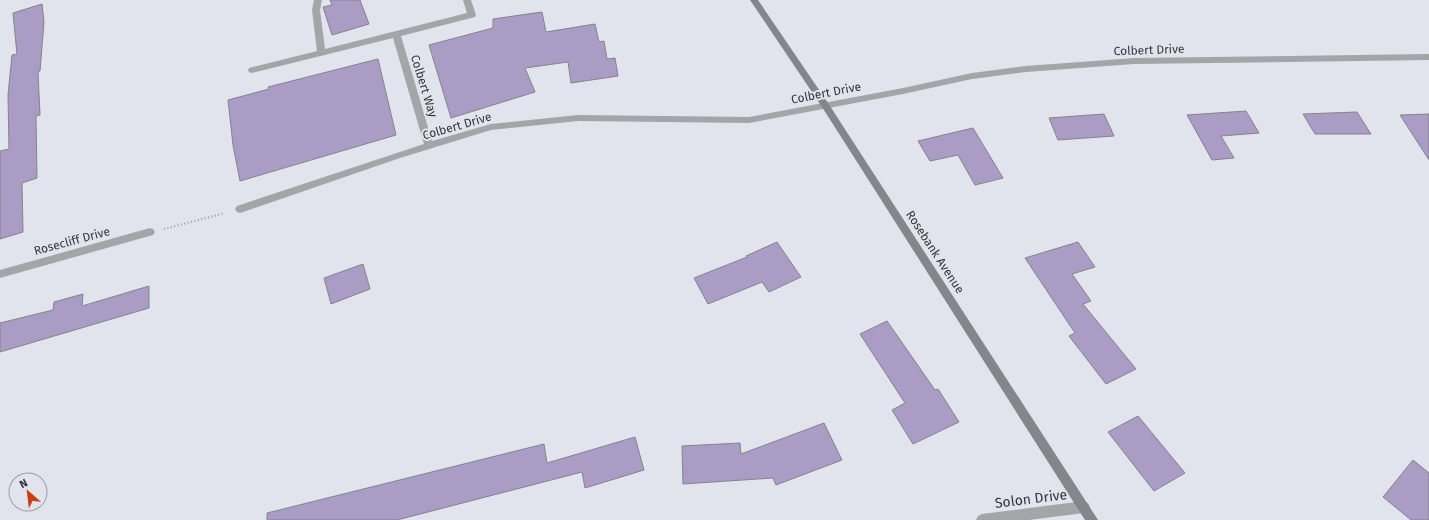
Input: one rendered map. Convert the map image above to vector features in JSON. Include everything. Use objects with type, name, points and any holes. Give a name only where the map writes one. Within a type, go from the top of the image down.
[{"type":"street","points":[[318,0],[316,10],[321,53]]},
{"type":"street","points":[[252,70],[472,15],[467,0]]},
{"type":"street","name":"Rosebank Avenue","points":[[754,0],[825,105],[1092,520]]},
{"type":"street","name":"Colbert Way","points":[[396,34],[429,146]]},
{"type":"street","name":"Colbert Drive","points":[[240,209],[491,127],[570,118],[749,120],[903,92],[972,76],[1026,68],[1134,62],[1429,57]]},
{"type":"street","name":"Rosecliff Drive","points":[[0,274],[150,232]]},
{"type":"street","name":"Solon Drive","points":[[982,520],[1084,507]]},
{"type":"path","points":[[150,232],[240,209]]},
{"type":"building","points":[[330,0],[360,0],[369,24],[332,35],[323,7],[332,5]]},
{"type":"building","points":[[42,4],[44,22],[40,71],[38,72],[40,115],[36,116],[37,178],[22,183],[23,232],[0,239],[0,151],[9,149],[8,95],[12,55],[17,54],[13,13]]},
{"type":"building","points":[[542,12],[546,32],[595,24],[599,42],[604,41],[607,59],[615,58],[618,76],[571,83],[568,62],[525,68],[535,92],[451,118],[429,45],[493,28],[493,19]]},
{"type":"building","points":[[378,59],[396,135],[240,181],[233,145],[228,100],[269,89],[268,87]]},
{"type":"building","points":[[1246,111],[1259,133],[1221,136],[1234,158],[1212,160],[1187,115]]},
{"type":"building","points":[[1357,112],[1371,134],[1315,134],[1303,114]]},
{"type":"building","points":[[1104,114],[1114,136],[1058,140],[1049,118]]},
{"type":"building","points":[[1429,114],[1429,160],[1400,115]]},
{"type":"building","points":[[973,128],[1003,178],[975,185],[958,155],[930,161],[918,141]]},
{"type":"building","points":[[777,242],[801,277],[769,292],[762,282],[708,304],[694,278],[747,257],[746,256]]},
{"type":"building","points":[[1078,242],[1095,267],[1072,274],[1091,301],[1083,304],[1136,369],[1106,384],[1069,336],[1075,333],[1025,258]]},
{"type":"building","points":[[363,264],[370,289],[331,304],[324,278]]},
{"type":"building","points":[[149,286],[149,308],[0,352],[0,323],[53,310],[54,302],[83,294],[82,306]]},
{"type":"building","points":[[887,321],[935,390],[938,389],[959,422],[913,444],[892,410],[905,403],[860,334]]},
{"type":"building","points":[[1138,416],[1185,473],[1154,491],[1108,432]]},
{"type":"building","points":[[824,423],[842,460],[776,485],[773,478],[683,484],[682,446],[740,443],[741,454]]},
{"type":"building","points":[[635,437],[644,470],[585,488],[582,472],[397,520],[267,520],[267,513],[544,444],[547,463]]},
{"type":"building","points":[[1413,460],[1429,473],[1429,520],[1411,520],[1383,497]]}]
